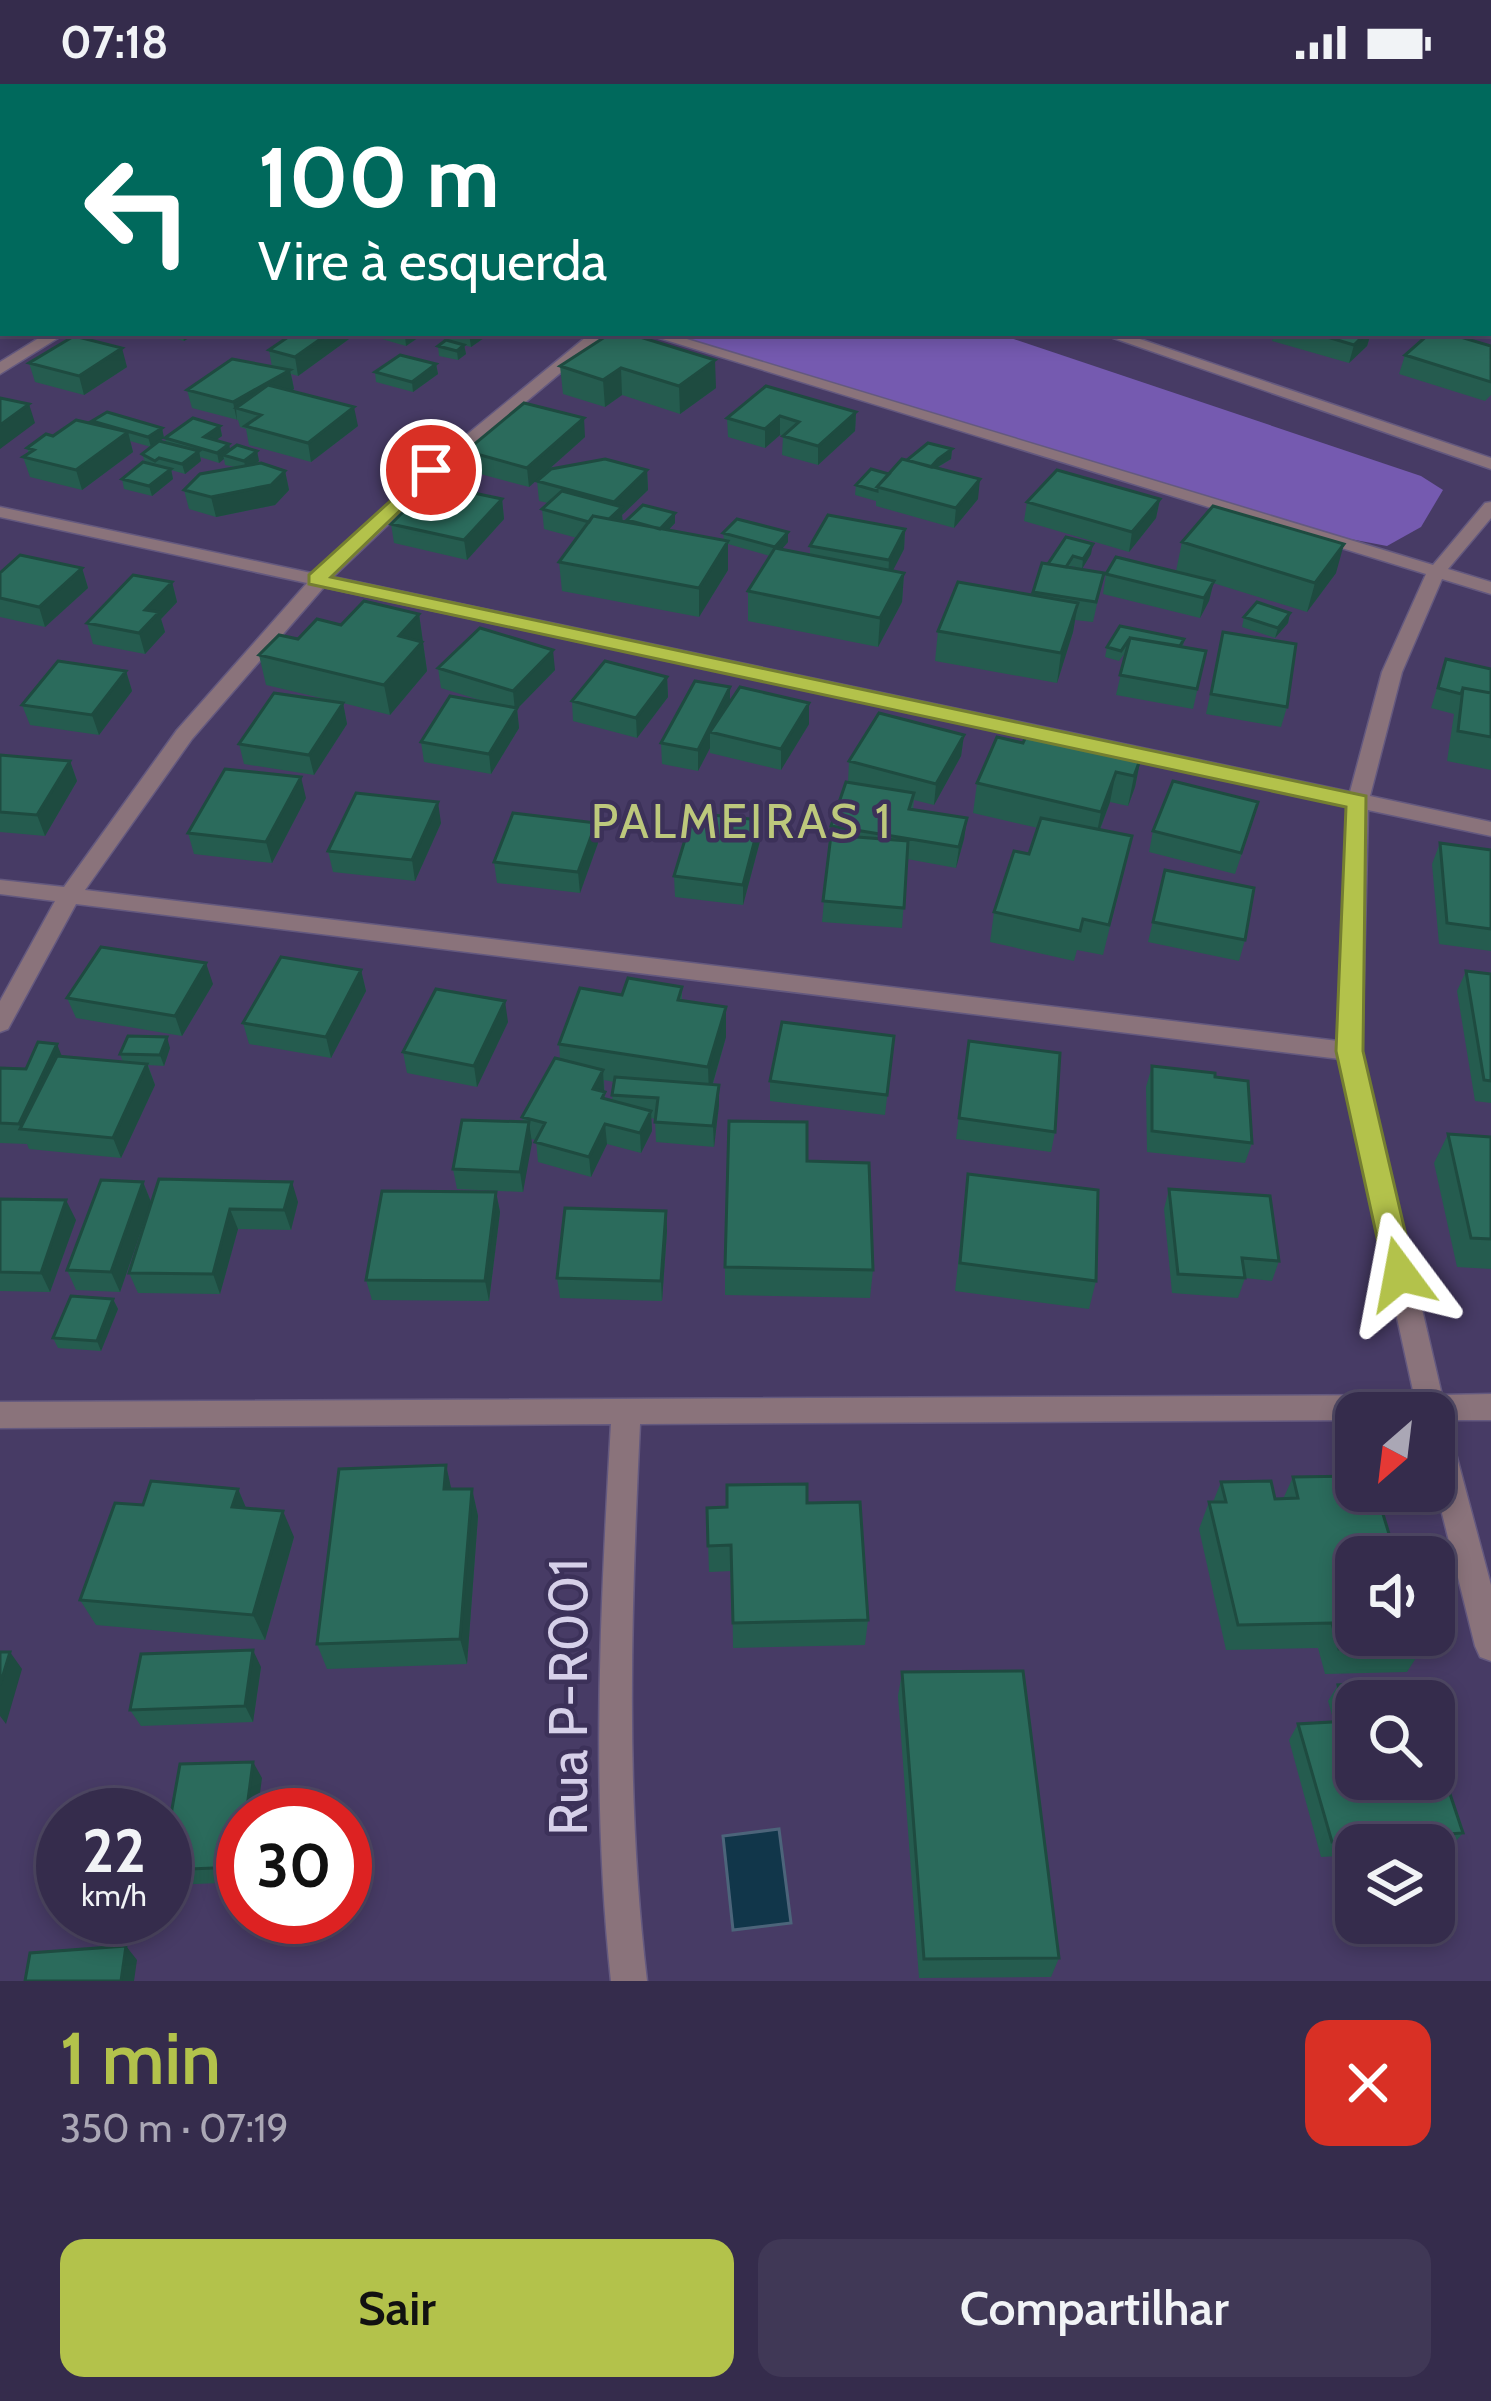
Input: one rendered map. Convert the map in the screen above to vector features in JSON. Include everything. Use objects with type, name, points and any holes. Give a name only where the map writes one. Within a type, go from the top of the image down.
[{"type":"street","points":[[0,369],[53,336]]},
{"type":"street","points":[[0,1023],[70,896],[217,692],[316,580],[400,496],[596,336]]},
{"type":"street","points":[[661,336],[1491,588]]},
{"type":"street","points":[[1116,336],[1491,464]]},
{"type":"street","points":[[1427,1392],[1349,1051],[1358,802],[1392,672],[1436,572],[1491,507]]},
{"type":"street","points":[[0,512],[1491,829]]},
{"type":"street","points":[[0,887],[1349,1051]]},
{"type":"street","points":[[1455,1412],[1491,1407]]},
{"type":"street","name":"Rua P-R001","points":[[626,1413],[614,1649],[618,1903],[629,1981]]},
{"type":"street","points":[[0,1415],[1335,1415]]},
{"type":"street","points":[[1455,1505],[1491,1646]]},
{"type":"shaded area","points":[[675,336],[1005,336],[1421,476],[1443,490],[1421,527],[1387,546],[1345,538]]},
{"type":"water","points":[[779,1829],[791,1923],[733,1930],[723,1836]]},
{"type":"building","points":[[74,336],[122,348],[79,376],[29,363]]},
{"type":"building","points":[[290,336],[325,336],[295,357],[269,350]]},
{"type":"building","points":[[606,336],[637,336],[715,360],[679,386],[621,368],[603,380],[560,366]]},
{"type":"building","points":[[1324,336],[1363,336],[1354,345]]},
{"type":"building","points":[[1427,336],[1457,336],[1491,346],[1491,382],[1405,355]]},
{"type":"building","points":[[446,340],[464,345],[457,351],[438,346]]},
{"type":"building","points":[[400,355],[436,364],[412,382],[375,372]]},
{"type":"building","points":[[232,359],[290,370],[233,402],[187,390]]},
{"type":"building","points":[[268,385],[354,407],[308,443],[245,426],[261,415],[236,408]]},
{"type":"building","points":[[766,386],[856,412],[818,446],[783,436],[799,422],[780,416],[765,429],[727,418]]},
{"type":"building","points":[[0,398],[29,404],[0,425]]},
{"type":"building","points":[[524,403],[584,418],[527,468],[466,451]]},
{"type":"building","points":[[107,412],[162,428],[148,437],[92,421]]},
{"type":"building","points":[[193,418],[220,426],[204,437],[229,444],[217,453],[165,438]]},
{"type":"building","points":[[76,420],[128,432],[76,470],[23,457],[46,434],[53,436]]},
{"type":"building","points":[[159,441],[199,451],[182,464],[155,461],[142,454]]},
{"type":"building","points":[[928,443],[952,449],[931,467],[907,460]]},
{"type":"building","points":[[237,445],[257,451],[244,461],[223,455]]},
{"type":"building","points":[[605,459],[647,470],[614,502],[537,481],[551,469]]},
{"type":"building","points":[[902,459],[980,479],[956,508],[877,487]]},
{"type":"building","points":[[143,462],[171,469],[149,486],[122,479]]},
{"type":"building","points":[[261,463],[285,471],[271,485],[211,497],[184,490],[200,474]]},
{"type":"building","points":[[871,469],[889,474],[877,491],[856,485]]},
{"type":"building","points":[[1057,470],[1160,499],[1132,532],[1027,502]]},
{"type":"building","points":[[431,484],[502,499],[464,540],[391,524]]},
{"type":"building","points":[[562,491],[622,507],[609,519],[593,516],[589,522],[542,509]]},
{"type":"building","points":[[643,505],[675,513],[660,529],[627,520]]},
{"type":"building","points":[[1213,506],[1344,544],[1315,583],[1182,542]]},
{"type":"building","points":[[828,515],[905,529],[889,560],[810,546]]},
{"type":"building","points":[[593,516],[728,541],[699,588],[559,562]]},
{"type":"building","points":[[737,519],[788,532],[775,547],[723,533]]},
{"type":"building","points":[[1066,537],[1093,544],[1083,559],[1073,556],[1066,567],[1048,564]]},
{"type":"building","points":[[775,548],[904,573],[880,618],[748,591]]},
{"type":"building","points":[[20,555],[82,568],[39,607],[0,598],[0,573]]},
{"type":"building","points":[[1116,557],[1214,581],[1204,598],[1106,574]]},
{"type":"building","points":[[1042,563],[1104,573],[1096,602],[1033,592]]},
{"type":"building","points":[[133,575],[172,582],[145,610],[159,612],[139,633],[87,623]]},
{"type":"building","points":[[958,582],[1078,603],[1061,653],[938,631]]},
{"type":"building","points":[[364,601],[419,614],[399,636],[422,642],[384,685],[259,655],[279,635],[298,639],[317,619],[341,625]]},
{"type":"building","points":[[1257,602],[1290,613],[1278,628],[1244,617]]},
{"type":"building","points":[[1120,626],[1184,639],[1180,646],[1130,638],[1121,651],[1107,647]]},
{"type":"building","points":[[480,628],[553,650],[513,691],[438,668]]},
{"type":"building","points":[[1223,632],[1296,644],[1287,707],[1211,694]]},
{"type":"building","points":[[1130,638],[1206,651],[1197,689],[1120,675]]},
{"type":"building","points":[[1446,659],[1491,669],[1491,693],[1463,688],[1461,694],[1438,688]]},
{"type":"building","points":[[58,661],[126,671],[92,715],[22,705]]},
{"type":"building","points":[[605,661],[667,677],[636,718],[572,701]]},
{"type":"building","points":[[695,681],[730,687],[698,750],[661,743]]},
{"type":"building","points":[[740,687],[809,703],[781,749],[710,732]]},
{"type":"building","points":[[1463,688],[1491,693],[1491,737],[1458,731]]},
{"type":"building","points":[[274,693],[343,703],[309,755],[239,744]]},
{"type":"building","points":[[450,696],[517,708],[489,754],[421,742]]},
{"type":"building","points":[[879,713],[964,735],[936,784],[849,761]]},
{"type":"building","points":[[1028,732],[1141,757],[1134,776],[1116,772],[1101,812],[977,783],[997,737],[1023,743]]},
{"type":"building","points":[[0,755],[70,761],[37,815],[0,812]]},
{"type":"building","points":[[225,769],[301,777],[266,842],[188,833]]},
{"type":"building","points":[[1173,781],[1258,802],[1241,853],[1153,831]]},
{"type":"building","points":[[846,782],[914,793],[909,809],[967,818],[959,847],[831,826]]},
{"type":"building","points":[[356,793],[438,802],[412,860],[328,851]]},
{"type":"building","points":[[513,813],[596,823],[578,872],[494,862]]},
{"type":"building","points":[[693,813],[760,820],[743,885],[674,876]]},
{"type":"building","points":[[1041,818],[1132,836],[1109,925],[1083,919],[1080,931],[994,912],[1014,851],[1029,854]]},
{"type":"building","points":[[831,835],[908,841],[904,908],[823,901]]},
{"type":"building","points":[[1440,843],[1491,850],[1491,929],[1447,923]]},
{"type":"building","points":[[1165,870],[1254,888],[1245,940],[1153,922]]},
{"type":"building","points":[[101,947],[206,963],[175,1016],[67,998]]},
{"type":"building","points":[[281,957],[361,970],[326,1037],[243,1023]]},
{"type":"building","points":[[1466,971],[1491,974],[1491,1081],[1484,1080]]},
{"type":"building","points":[[628,978],[682,987],[678,1000],[726,1007],[708,1067],[559,1044],[580,988],[622,995]]},
{"type":"building","points":[[436,989],[505,1001],[474,1066],[403,1052]]},
{"type":"building","points":[[782,1022],[894,1036],[887,1095],[770,1081]]},
{"type":"building","points":[[128,1036],[167,1037],[160,1055],[120,1054]]},
{"type":"building","points":[[969,1041],[1060,1053],[1055,1132],[959,1118]]},
{"type":"building","points":[[38,1042],[57,1044],[19,1124],[0,1123],[0,1068],[26,1069]]},
{"type":"building","points":[[57,1056],[147,1064],[113,1138],[20,1129]]},
{"type":"building","points":[[555,1058],[603,1070],[593,1089],[605,1092],[602,1098],[651,1111],[640,1133],[605,1124],[589,1157],[535,1142],[545,1123],[522,1117]]},
{"type":"building","points":[[1152,1066],[1248,1081],[1252,1143],[1152,1131]]},
{"type":"building","points":[[615,1077],[719,1085],[713,1126],[655,1122],[658,1098],[612,1095]]},
{"type":"building","points":[[462,1120],[529,1122],[520,1172],[453,1169]]},
{"type":"building","points":[[729,1121],[807,1122],[807,1161],[869,1163],[873,1270],[725,1267]]},
{"type":"building","points":[[1448,1134],[1491,1137],[1491,1239],[1471,1238]]},
{"type":"building","points":[[968,1174],[1098,1190],[1096,1281],[960,1263]]},
{"type":"building","points":[[159,1179],[292,1182],[284,1210],[230,1209],[213,1274],[129,1273]]},
{"type":"building","points":[[101,1180],[143,1182],[111,1272],[67,1270]]},
{"type":"building","points":[[1169,1189],[1270,1196],[1279,1261],[1242,1258],[1245,1278],[1178,1274]]},
{"type":"building","points":[[382,1191],[496,1192],[485,1281],[366,1280]]},
{"type":"building","points":[[0,1199],[66,1200],[41,1273],[0,1272]]},
{"type":"building","points":[[565,1208],[666,1211],[661,1281],[557,1278]]},
{"type":"building","points":[[71,1296],[113,1299],[97,1341],[53,1338]]},
{"type":"building","points":[[446,1465],[444,1489],[472,1489],[460,1639],[317,1644],[339,1469]]},
{"type":"building","points":[[1335,1476],[1335,1512],[1382,1512],[1390,1536],[1335,1536],[1335,1634],[1332,1623],[1238,1625],[1209,1502],[1226,1502],[1221,1482],[1271,1481],[1275,1499],[1298,1498],[1293,1477]]},
{"type":"building","points":[[151,1481],[238,1489],[232,1507],[283,1511],[253,1615],[80,1600],[115,1503],[143,1505]]},
{"type":"building","points":[[807,1484],[807,1503],[860,1502],[868,1620],[733,1623],[731,1545],[708,1546],[707,1508],[727,1507],[727,1485]]},
{"type":"building","points":[[253,1650],[245,1706],[130,1710],[141,1654]]},
{"type":"building","points":[[0,1652],[10,1652],[0,1685]]},
{"type":"building","points":[[1023,1671],[1059,1958],[924,1959],[902,1672]]},
{"type":"building","points":[[1335,1722],[1335,1800],[1452,1800],[1463,1833],[1455,1834],[1455,1824],[1335,1824],[1332,1842],[1298,1724]]},
{"type":"building","points":[[253,1762],[250,1788],[216,1788],[216,1868],[192,1869],[192,1788],[176,1788],[180,1764]]},
{"type":"building","points":[[126,1946],[121,1981],[25,1981],[30,1953]]},
{"type":"district","name":"PALMEIRAS 1","points":[[742,821]]},
{"type":"route","points":[[431,470],[316,580],[1358,802],[1349,1051],[1400,1274]]}]
